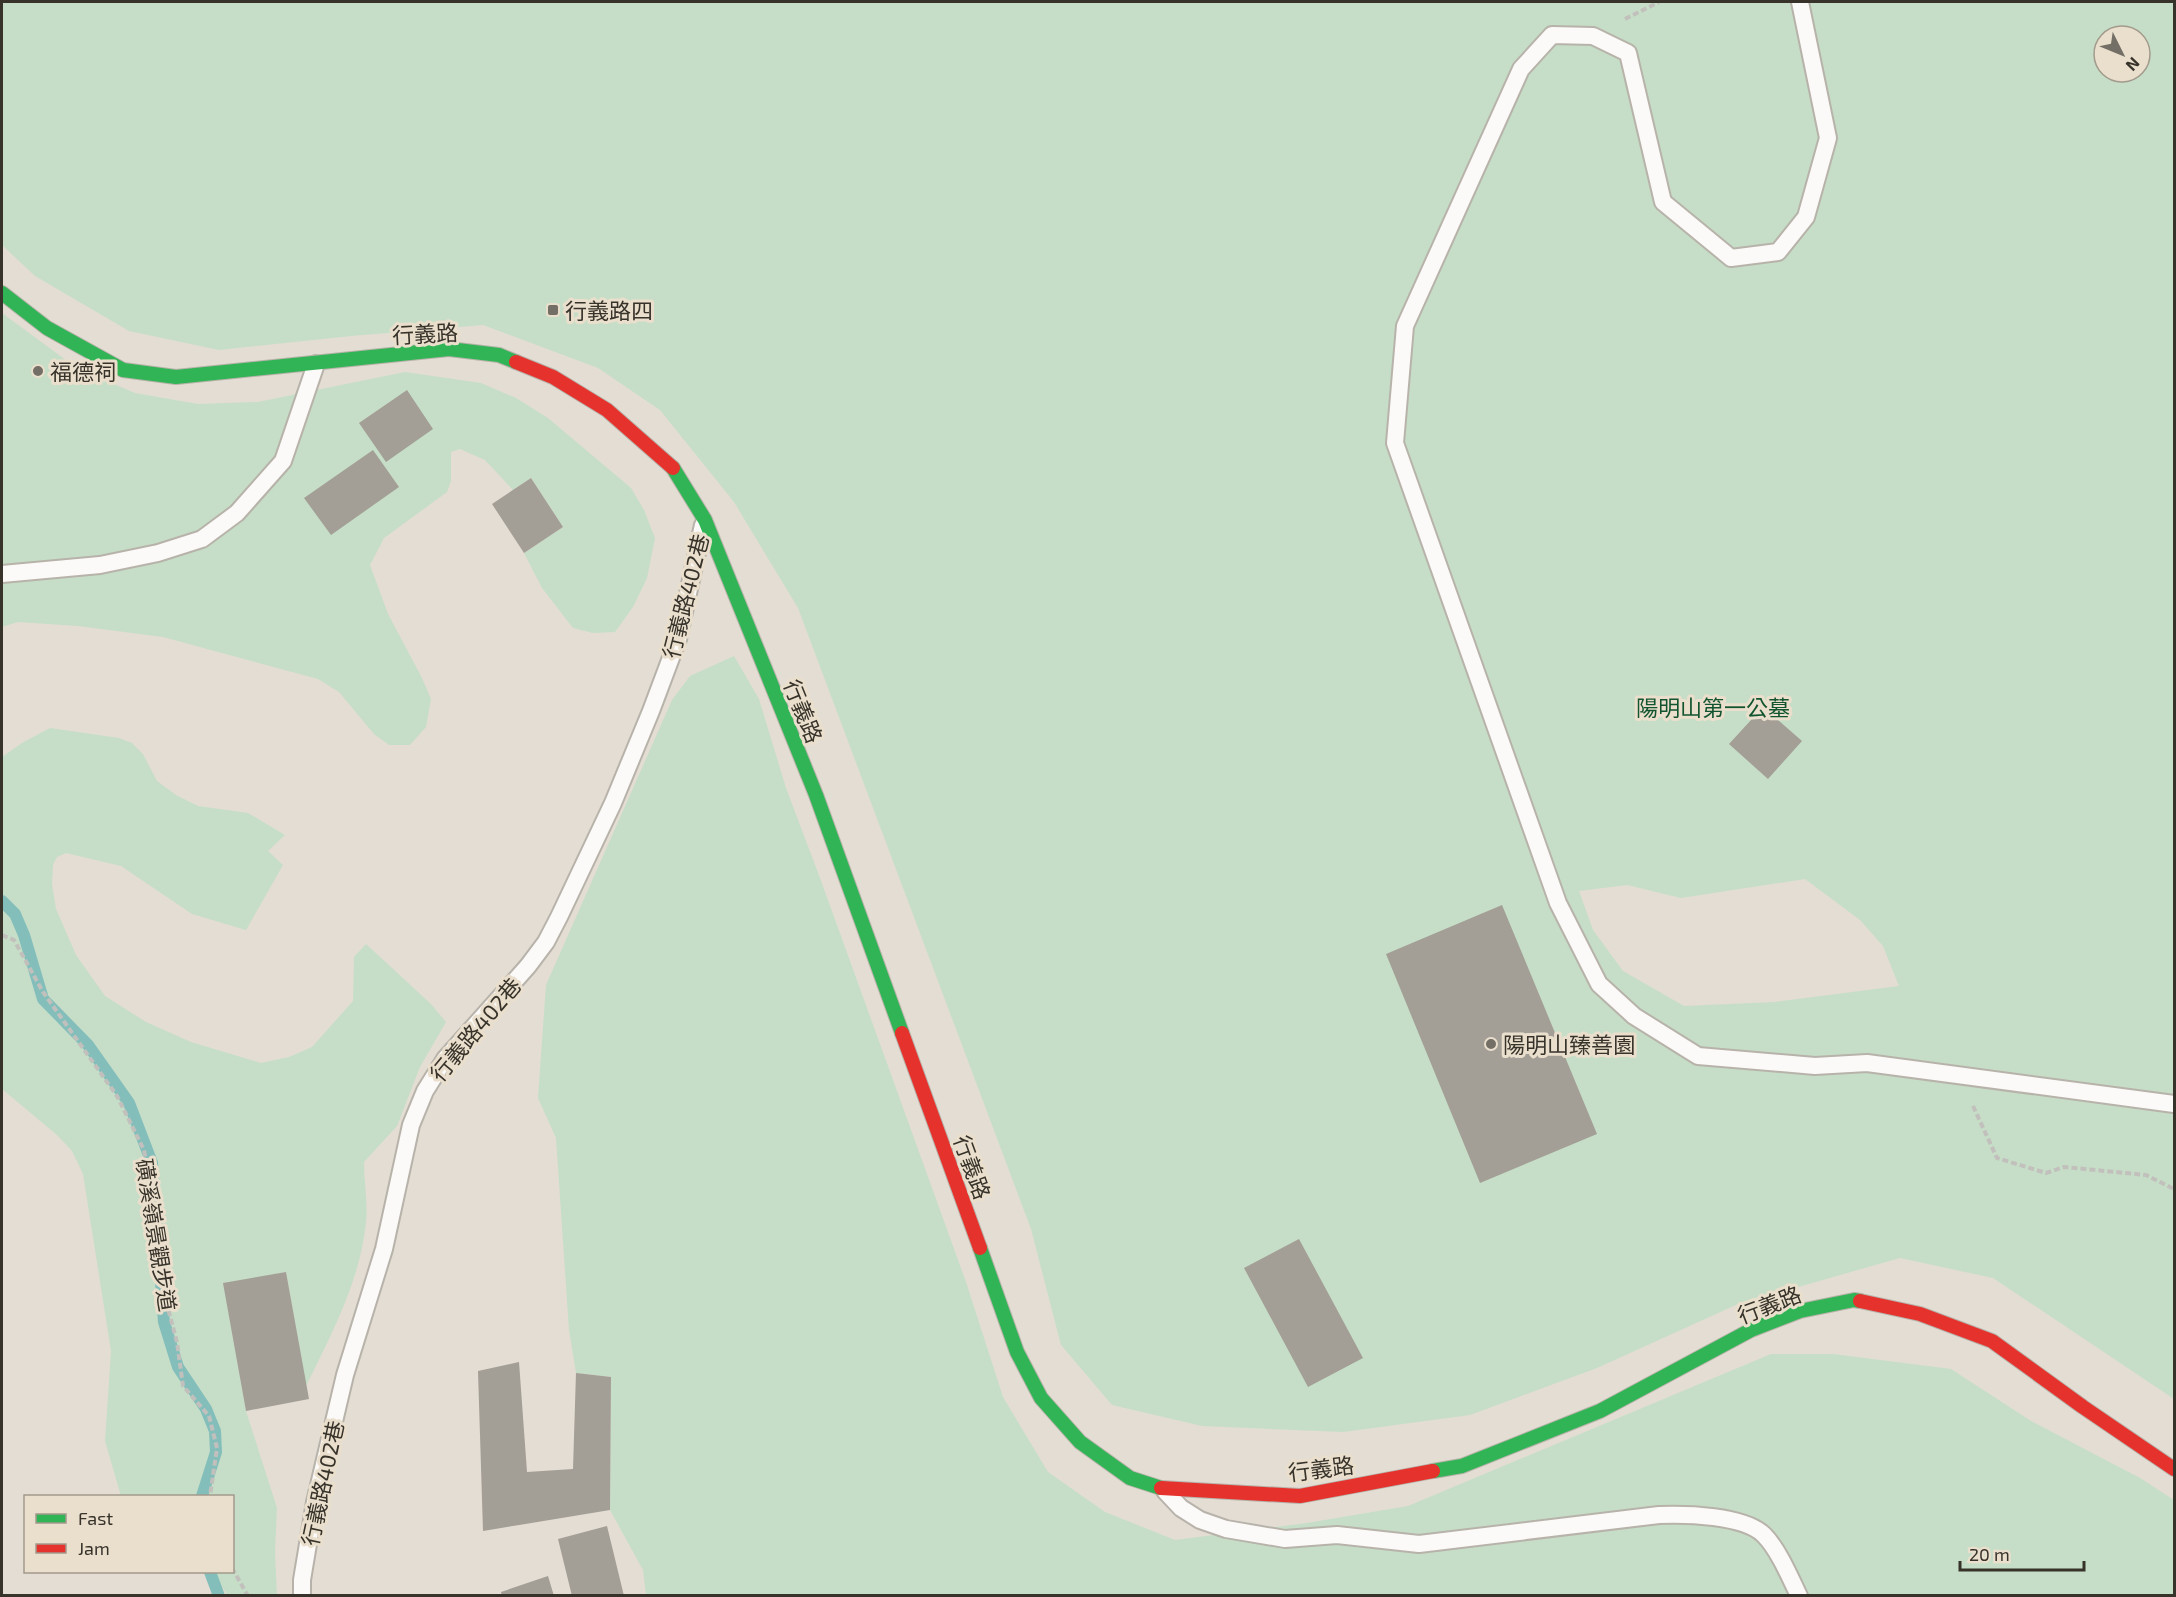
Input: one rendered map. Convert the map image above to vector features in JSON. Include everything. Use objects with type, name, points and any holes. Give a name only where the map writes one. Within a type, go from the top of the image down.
[{"type":"street","name":"行義路","points":[[2,293],[47,328],[123,370],[176,377],[449,349],[499,355],[553,377],[608,410],[674,469],[705,520],[816,795],[1017,1352],[1041,1398],[1080,1442],[1130,1478],[1163,1489],[1300,1496],[1462,1466],[1600,1411],[1751,1330],[1800,1311],[1854,1300],[1920,1314],[1992,1341],[2083,1407],[2175,1469]]},
{"type":"lane","points":[[1800,2],[1828,138],[1806,217],[1778,252],[1731,258],[1663,202],[1629,53],[1593,36],[1552,35],[1521,69],[1405,326],[1395,443],[1558,903],[1599,984],[1634,1016],[1698,1056],[1815,1066],[1867,1063],[2175,1104]]},
{"type":"lane","points":[[2,574],[100,565],[158,553],[202,539],[237,513],[283,461],[316,364]]},
{"type":"lane","name":"行義路402巷","points":[[302,1596],[302,1580],[315,1502],[345,1375],[384,1249],[411,1125],[425,1091],[445,1059],[528,966],[546,942],[559,917],[617,792],[678,639],[705,520]]},
{"type":"lane","points":[[1163,1489],[1180,1508],[1200,1520],[1226,1529],[1285,1539],[1337,1535],[1419,1544],[1659,1515],[1688,1514],[1717,1517],[1742,1524],[1763,1534],[1799,1596]]},
{"type":"path","name":"磺溪嶺景觀步道","points":[[2,935],[14,940],[43,992],[117,1096],[144,1150],[156,1212],[162,1286],[177,1342],[183,1386],[209,1416],[217,1448],[210,1495]]},
{"type":"path","points":[[1981,1077],[1973,1107],[1997,1158],[2046,1173],[2064,1167],[2146,1175],[2175,1189]]},
{"type":"path","points":[[234,1572],[248,1596]]},
{"type":"green space","name":"陽明山第一公墓","points":[[2,2],[2174,2],[2174,1399],[1993,1278],[1900,1258],[1738,1304],[1597,1368],[1470,1415],[1343,1432],[1202,1426],[1112,1405],[1061,1345],[1031,1229],[798,608],[734,502],[660,410],[598,368],[483,325],[219,350],[129,331],[35,276],[2,245]],"holes":[[[1805,879],[1860,920],[1883,946],[1899,986],[1775,1002],[1684,1006],[1623,971],[1593,930],[1579,891],[1627,885],[1681,898]]]},
{"type":"green space","points":[[2,313],[78,369],[135,393],[198,404],[258,402],[405,372],[481,383],[516,398],[548,418],[631,488],[644,510],[655,538],[647,578],[633,607],[615,632],[593,633],[573,628],[542,588],[524,553],[563,527],[531,478],[513,490],[485,460],[460,449],[451,452],[451,481],[447,492],[384,538],[370,565],[388,614],[431,699],[426,727],[410,745],[389,745],[374,734],[339,692],[318,679],[163,637],[78,626],[18,622],[2,627]]},
{"type":"green space","points":[[734,656],[759,699],[786,788],[966,1282],[1003,1397],[1048,1472],[1105,1512],[1175,1540],[1307,1523],[1408,1506],[1771,1354],[1833,1354],[1951,1369],[2031,1421],[2140,1478],[2174,1500],[2174,1595],[646,1595],[643,1570],[610,1510],[611,1377],[576,1373],[569,1330],[556,1138],[538,1098],[546,985],[672,700],[690,676]]},
{"type":"green space","points":[[50,728],[119,738],[132,743],[143,754],[157,781],[176,795],[198,806],[248,813],[285,835],[268,851],[283,865],[246,930],[192,914],[121,866],[66,853],[57,857],[53,865],[52,884],[56,909],[76,955],[105,996],[146,1022],[191,1042],[261,1063],[289,1057],[312,1047],[353,1001],[354,957],[366,944],[431,1004],[446,1022],[420,1067],[397,1126],[364,1162],[366,1215],[358,1265],[344,1306],[306,1386],[286,1272],[224,1284],[246,1411],[277,1508],[275,1553],[277,1595],[227,1595],[214,1573],[234,1573],[234,1495],[121,1495],[105,1441],[111,1351],[83,1174],[72,1151],[57,1135],[2,1089],[2,757]]},
{"type":"building","points":[[407,390],[433,429],[386,462],[359,423]]},
{"type":"building","points":[[373,450],[399,487],[331,535],[304,498]]},
{"type":"building","points":[[531,478],[563,527],[524,553],[492,504]]},
{"type":"building","points":[[1763,707],[1802,741],[1768,779],[1729,744]]},
{"type":"building","name":"陽明山臻善園","points":[[1502,905],[1597,1134],[1480,1183],[1386,954]]},
{"type":"building","points":[[1299,1239],[1363,1358],[1308,1387],[1244,1268]]},
{"type":"building","points":[[286,1272],[309,1399],[246,1411],[223,1283]]},
{"type":"building","points":[[519,1362],[527,1472],[573,1469],[576,1373],[611,1377],[610,1510],[483,1531],[478,1371]]},
{"type":"building","points":[[607,1526],[624,1596],[572,1596],[558,1539]]},
{"type":"building","points":[[548,1576],[554,1596],[502,1596],[501,1592]]},
{"type":"waterway","points":[[2,901],[15,914],[24,935],[43,999],[88,1045],[129,1103],[152,1163],[164,1322],[178,1367],[206,1409],[215,1431],[216,1452],[202,1495]]},
{"type":"waterway","points":[[210,1573],[219,1596]]},
{"type":"traffic: fast","points":[[2,293],[47,328],[123,370],[176,377],[449,349],[499,355],[516,362]]},
{"type":"traffic: fast","points":[[673,468],[705,520],[816,795],[902,1033]]},
{"type":"traffic: fast","points":[[980,1248],[1017,1352],[1041,1398],[1080,1442],[1130,1478],[1161,1488]]},
{"type":"traffic: fast","points":[[1433,1471],[1462,1466],[1600,1411],[1751,1330],[1800,1311],[1854,1300],[1860,1301]]},
{"type":"traffic: jam","points":[[516,362],[553,377],[607,410],[673,468]]},
{"type":"traffic: jam","points":[[902,1033],[980,1248]]},
{"type":"traffic: jam","points":[[1860,1301],[1920,1314],[1992,1341],[2174,1469]]},
{"type":"traffic: jam","points":[[1161,1488],[1300,1496],[1433,1471]]},
{"type":"place","name":"行義路四","points":[[553,310]]},
{"type":"place","name":"福德祠","points":[[38,371]]},
{"type":"place","name":"陽明山臻善園","points":[[1491,1044]]}]
